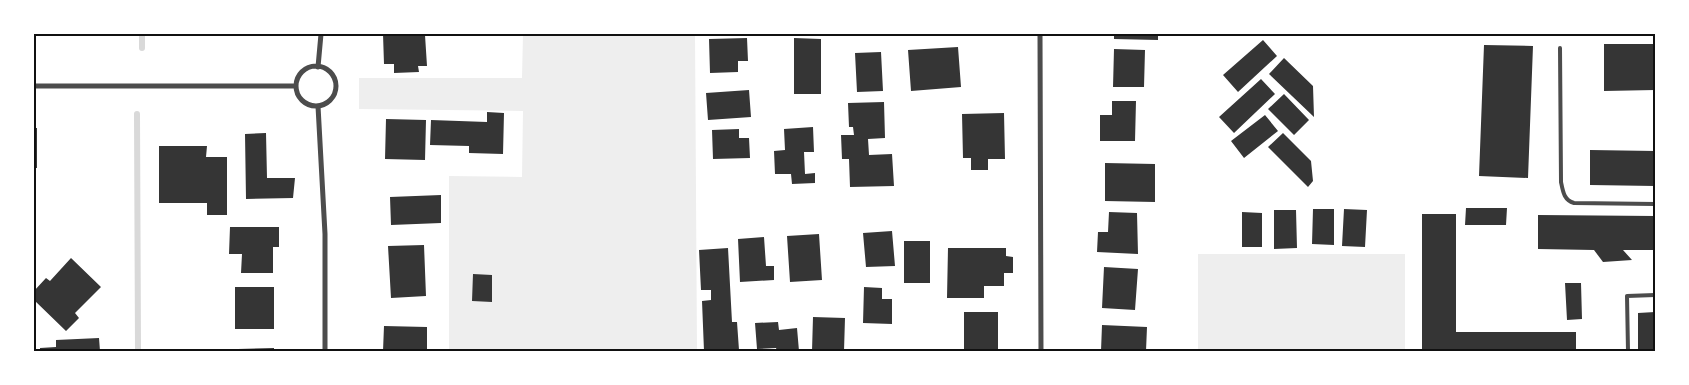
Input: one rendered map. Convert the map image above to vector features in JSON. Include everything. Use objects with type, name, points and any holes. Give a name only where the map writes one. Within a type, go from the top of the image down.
[{"type":"street","points":[[318,66],[321,34]]},
{"type":"street","points":[[1040,34],[1040,351]]},
{"type":"street","points":[[318,66],[330,72],[334,77],[336,86],[332,99],[318,106],[302,101],[296,86],[303,72],[318,66]]},
{"type":"street","points":[[34,86],[296,86]]},
{"type":"street","points":[[318,106],[325,234],[325,351]]},
{"type":"lane","points":[[1560,48],[1561,182],[1568,202],[1655,204]]},
{"type":"lane","points":[[1628,351],[1627,296],[1655,295]]},
{"type":"shaded area","points":[[523,34],[695,34],[697,351],[449,351],[449,176],[522,177],[523,111],[359,109],[359,78],[522,78]]},
{"type":"shaded area","points":[[1198,254],[1405,254],[1405,351],[1198,351]]},
{"type":"building","points":[[226,34],[250,34],[250,35],[226,36]]},
{"type":"building","points":[[383,34],[425,35],[427,66],[418,66],[419,72],[394,73],[394,64],[384,64]]},
{"type":"building","points":[[1114,34],[1158,34],[1158,40],[1114,39]]},
{"type":"building","points":[[747,38],[748,61],[738,61],[738,72],[710,73],[709,39]]},
{"type":"building","points":[[794,38],[821,39],[821,94],[794,94]]},
{"type":"building","points":[[1263,40],[1277,56],[1238,92],[1223,75]]},
{"type":"building","points":[[1604,44],[1655,44],[1655,90],[1604,91]]},
{"type":"building","points":[[1484,45],[1533,46],[1528,178],[1479,176]]},
{"type":"building","points":[[958,47],[961,87],[911,91],[908,50]]},
{"type":"building","points":[[1114,49],[1145,50],[1144,87],[1113,87]]},
{"type":"building","points":[[881,52],[883,91],[857,92],[855,53]]},
{"type":"building","points":[[1284,58],[1313,86],[1314,117],[1269,74]]},
{"type":"building","points":[[1261,79],[1275,94],[1234,133],[1219,117]]},
{"type":"building","points":[[749,90],[751,117],[708,120],[706,93]]},
{"type":"building","points":[[1284,94],[1309,120],[1294,135],[1268,109]]},
{"type":"building","points":[[1112,101],[1136,101],[1135,141],[1100,141],[1100,115],[1112,115]]},
{"type":"building","points":[[884,102],[885,138],[868,139],[869,155],[892,154],[894,186],[850,187],[849,159],[842,159],[841,135],[854,135],[853,127],[849,127],[848,103]]},
{"type":"building","points":[[487,112],[504,113],[503,154],[469,153],[469,146],[430,145],[431,120],[487,122]]},
{"type":"building","points":[[1004,113],[1005,159],[988,159],[988,170],[971,170],[971,158],[963,158],[962,114]]},
{"type":"building","points":[[1265,115],[1278,131],[1244,158],[1231,141]]},
{"type":"building","points":[[386,119],[426,120],[425,160],[385,159]]},
{"type":"building","points":[[813,127],[814,152],[804,152],[805,174],[815,173],[815,183],[792,184],[791,174],[775,174],[774,151],[785,150],[784,129]]},
{"type":"building","points":[[34,128],[37,128],[37,168],[34,168]]},
{"type":"building","points":[[739,129],[739,138],[749,138],[750,158],[713,159],[712,130]]},
{"type":"building","points":[[266,133],[267,178],[295,178],[293,198],[246,199],[245,134]]},
{"type":"building","points":[[1283,133],[1311,161],[1313,181],[1308,187],[1268,147]]},
{"type":"building","points":[[159,146],[207,146],[206,157],[227,157],[227,215],[207,215],[207,203],[159,203]]},
{"type":"building","points":[[1590,150],[1655,151],[1655,186],[1590,185]]},
{"type":"building","points":[[1105,163],[1155,164],[1155,202],[1105,201]]},
{"type":"building","points":[[441,195],[441,223],[391,225],[390,197]]},
{"type":"building","points":[[1466,208],[1507,208],[1506,225],[1465,225]]},
{"type":"building","points":[[1313,209],[1334,209],[1334,245],[1312,244]]},
{"type":"building","points":[[1344,209],[1367,210],[1365,247],[1342,246]]},
{"type":"building","points":[[1274,210],[1296,210],[1297,248],[1274,249]]},
{"type":"building","points":[[1109,212],[1137,213],[1138,254],[1097,252],[1098,232],[1108,232]]},
{"type":"building","points":[[1242,212],[1262,213],[1262,247],[1242,247]]},
{"type":"building","points":[[1422,214],[1456,214],[1456,332],[1576,332],[1576,351],[1422,351]]},
{"type":"building","points":[[1538,215],[1655,216],[1655,250],[1623,250],[1632,260],[1603,262],[1594,250],[1538,249]]},
{"type":"building","points":[[230,227],[279,227],[279,247],[273,247],[273,273],[241,273],[242,254],[229,254]]},
{"type":"building","points":[[892,231],[895,266],[866,267],[863,233]]},
{"type":"building","points":[[819,234],[822,280],[790,282],[787,236]]},
{"type":"building","points":[[764,237],[766,266],[774,266],[774,280],[740,282],[738,239]]},
{"type":"building","points":[[904,241],[930,241],[930,283],[904,283]]},
{"type":"building","points":[[424,245],[426,296],[391,298],[388,246]]},
{"type":"building","points":[[728,248],[732,322],[737,322],[739,350],[704,351],[702,301],[711,300],[711,290],[701,290],[699,250]]},
{"type":"building","points":[[948,248],[1006,248],[1006,256],[1013,257],[1013,273],[1004,273],[1004,286],[984,286],[984,298],[947,298]]},
{"type":"building","points":[[71,258],[101,287],[75,313],[79,318],[66,331],[34,300],[34,291],[46,278],[50,281]]},
{"type":"building","points":[[1104,267],[1138,269],[1135,310],[1102,308]]},
{"type":"building","points":[[473,274],[492,275],[492,302],[472,301]]},
{"type":"building","points":[[1565,283],[1581,283],[1582,319],[1567,320]]},
{"type":"building","points":[[235,287],[274,287],[274,329],[235,329]]},
{"type":"building","points":[[864,287],[882,288],[882,299],[892,299],[892,324],[863,323]]},
{"type":"building","points":[[964,312],[998,312],[998,351],[964,351]]},
{"type":"building","points":[[1655,312],[1655,351],[1638,351],[1638,313]]},
{"type":"building","points":[[813,317],[845,318],[844,351],[812,351]]},
{"type":"building","points":[[778,322],[779,330],[797,328],[799,351],[777,351],[776,348],[757,349],[755,323]]},
{"type":"building","points":[[1102,325],[1147,327],[1146,351],[1101,351]]},
{"type":"building","points":[[384,326],[427,327],[427,351],[383,351]]},
{"type":"building","points":[[99,338],[100,351],[40,351],[40,348],[56,347],[56,340]]},
{"type":"building","points":[[274,348],[274,351],[238,351],[238,349]]},
{"type":"waterway","points":[[142,34],[142,48]]},
{"type":"waterway","points":[[137,114],[138,351]]}]
